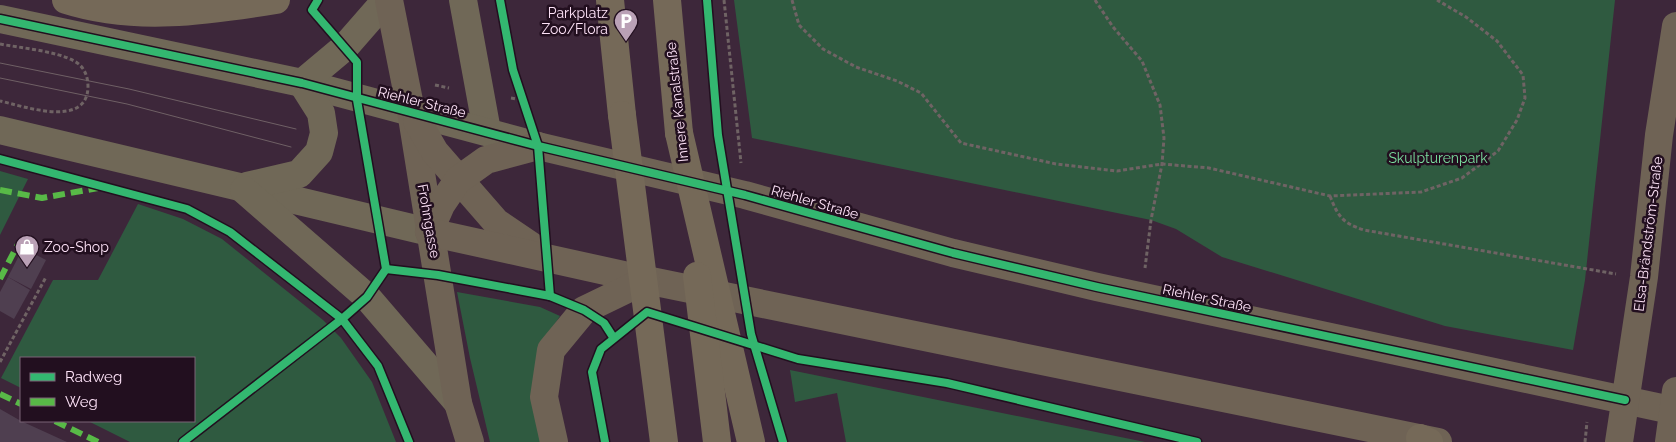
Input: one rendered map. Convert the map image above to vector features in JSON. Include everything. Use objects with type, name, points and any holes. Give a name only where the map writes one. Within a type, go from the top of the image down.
[{"type":"highway","points":[[66,0],[139,14],[184,12],[276,0]]},
{"type":"highway","points":[[610,0],[622,115],[664,442]]},
{"type":"highway","name":"Innere Kanalstraße","points":[[667,0],[680,133],[717,442]]},
{"type":"highway","points":[[680,133],[751,442]]},
{"type":"main road","name":"Frohngasse","points":[[387,0],[411,111],[458,403],[470,442]]},
{"type":"main road","points":[[241,187],[299,174],[319,152],[324,133],[321,112],[302,83],[345,47],[387,0]]},
{"type":"main road","points":[[464,0],[487,131]]},
{"type":"main road","name":"Riehler Straße","points":[[0,19],[302,83],[357,100],[411,111],[538,146],[745,195],[953,253],[1142,297],[1625,400],[1675,404]]},
{"type":"main road","name":"Elsa-Brändström-Straße","points":[[1619,442],[1644,277],[1660,135],[1676,26]]},
{"type":"main road","points":[[411,111],[435,152],[496,222],[547,257]]},
{"type":"main road","points":[[0,130],[430,232],[646,280],[1429,441]]},
{"type":"main road","points":[[430,232],[441,205],[458,180],[486,160],[538,146]]},
{"type":"main road","points":[[241,187],[368,297],[458,403]]},
{"type":"main road","points":[[554,442],[544,397],[551,350],[584,310],[646,280]]},
{"type":"main road","points":[[1669,442],[1675,404]]},
{"type":"path","points":[[724,0],[745,195]]},
{"type":"path","points":[[792,0],[799,25],[823,49],[856,66],[897,80],[921,93],[961,143],[1056,164],[1117,171],[1162,164],[1209,168],[1330,196],[1421,192],[1462,178],[1498,151],[1517,120],[1525,98],[1523,75],[1497,41],[1466,16],[1437,0]]},
{"type":"path","points":[[1095,0],[1113,27],[1142,61],[1160,105],[1164,138],[1162,164],[1151,220],[1142,297]]},
{"type":"path","points":[[0,44],[72,60],[82,67],[88,84],[82,102],[67,112],[54,112],[0,101]]},
{"type":"path","points":[[404,77],[480,95],[523,100]]},
{"type":"path","points":[[1330,196],[1337,213],[1348,225],[1364,230],[1616,274]]},
{"type":"path","points":[[0,362],[46,277]]},
{"type":"green space","name":"Skulpturenpark","points":[[734,0],[1615,0],[1585,280],[1573,350],[1445,326],[1222,257],[1176,229],[1151,220],[752,138]]},
{"type":"green space","points":[[0,171],[28,179],[0,235]]},
{"type":"green space","points":[[138,204],[183,219],[222,239],[323,320],[341,338],[372,382],[396,442],[130,442],[90,422],[195,422],[195,357],[20,357],[20,388],[1,378],[53,280],[98,280]]},
{"type":"green space","points":[[457,292],[540,307],[560,316],[547,336],[542,442],[490,442]]},
{"type":"green space","points":[[790,370],[1145,442],[846,442],[837,393],[795,402]]},
{"type":"building","name":"Zoo-Shop","points":[[23,248],[46,260],[31,289],[8,277]]},
{"type":"building","points":[[8,277],[30,290],[14,319],[0,311],[0,292]]},
{"type":"building","points":[[0,409],[20,422],[67,442],[0,442]]},
{"type":"tram line","points":[[0,63],[129,89],[296,129]]},
{"type":"tram line","points":[[0,78],[127,104],[291,147]]},
{"type":"marked path","points":[[0,190],[42,198],[98,188]]},
{"type":"marked path","points":[[0,279],[18,244]]},
{"type":"marked path","points":[[0,394],[20,404]]},
{"type":"marked path","points":[[57,422],[98,442]]},
{"type":"cycle path","points":[[183,442],[342,319],[367,297],[386,269],[357,100],[357,62],[312,10],[318,0]]},
{"type":"cycle path","points":[[500,0],[513,70],[538,146],[550,296]]},
{"type":"cycle path","points":[[707,0],[718,135],[751,334],[783,442]]},
{"type":"cycle path","points":[[0,19],[302,83],[538,146],[745,195],[953,253],[1097,287],[1625,400]]},
{"type":"cycle path","points":[[0,159],[187,209],[230,232],[342,319],[378,366],[409,442]]},
{"type":"cycle path","points":[[386,269],[438,275],[550,296],[584,310],[604,323],[613,337]]},
{"type":"cycle path","points":[[605,442],[592,372],[601,349],[647,312],[798,359],[947,383],[1197,442]]},
{"type":"place","name":"Parkplatz Zoo/Flora","points":[[626,42]]},
{"type":"place","name":"Zoo-Shop","points":[[27,268]]}]
